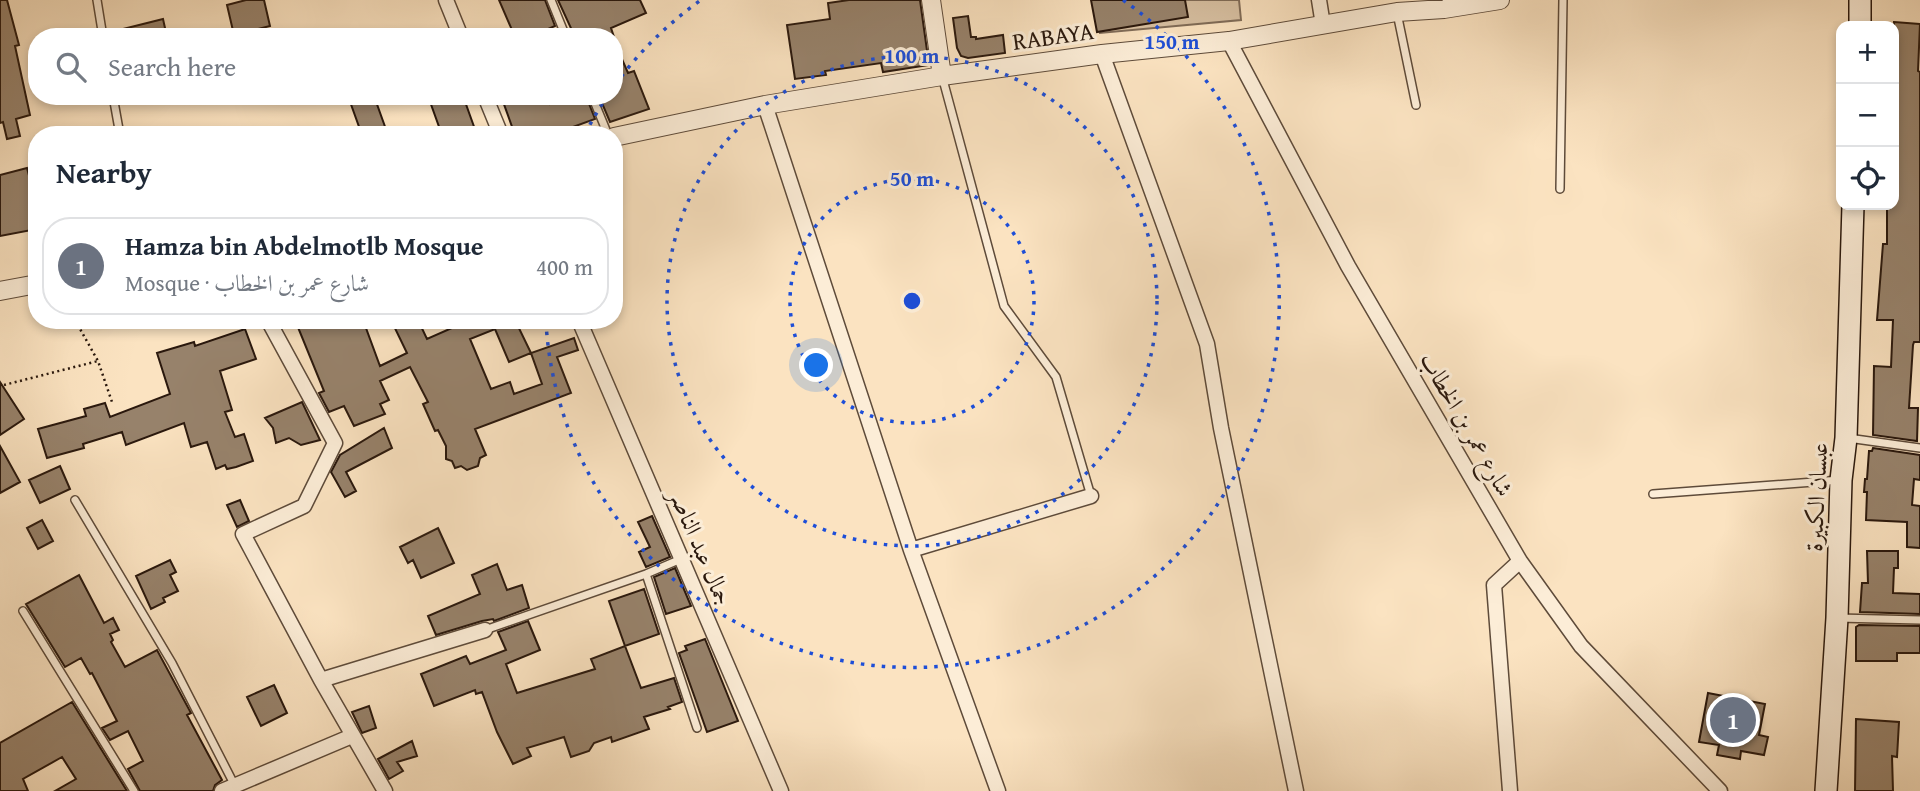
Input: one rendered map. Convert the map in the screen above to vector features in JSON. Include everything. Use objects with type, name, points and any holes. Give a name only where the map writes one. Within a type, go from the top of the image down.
[{"type":"main road","points":[[1860,0],[1860,21]]},
{"type":"main road","name":"عبسان الكبيرة","points":[[1826,791],[1837,618],[1841,480],[1846,438],[1853,210]]},
{"type":"street","points":[[446,0],[457,28]]},
{"type":"street","points":[[932,0],[942,76]]},
{"type":"street","points":[[1319,0],[1323,25]]},
{"type":"street","name":"RABAYA","points":[[623,135],[765,106],[942,76],[1102,54],[1229,41],[1397,12],[1444,9],[1500,0]]},
{"type":"street","name":"شارع عمر بن الخطاب","points":[[1229,41],[1348,266],[1520,561],[1581,646],[1720,791]]},
{"type":"street","points":[[1102,54],[1207,344],[1221,428],[1296,791]]},
{"type":"street","points":[[489,105],[497,126]]},
{"type":"street","points":[[765,106],[911,550],[998,791]]},
{"type":"street","points":[[0,291],[28,286]]},
{"type":"street","points":[[273,329],[335,443],[304,506],[243,534],[321,680],[385,791]]},
{"type":"street","name":"جمال عبد الناصر","points":[[583,329],[782,791]]},
{"type":"street","points":[[911,550],[1091,496]]},
{"type":"street","points":[[1510,791],[1494,585],[1520,561]]},
{"type":"street","points":[[321,680],[485,630]]},
{"type":"street","points":[[228,788],[352,736]]},
{"type":"lane","points":[[97,0],[102,28]]},
{"type":"lane","points":[[551,0],[562,28]]},
{"type":"lane","points":[[1560,189],[1563,0]]},
{"type":"lane","points":[[1397,12],[1416,105]]},
{"type":"lane","points":[[942,76],[1004,306],[1056,377],[1091,496]]},
{"type":"lane","points":[[115,105],[118,126]]},
{"type":"lane","points":[[596,105],[604,126]]},
{"type":"lane","points":[[1846,438],[1920,447]]},
{"type":"lane","points":[[1653,494],[1841,480]]},
{"type":"lane","points":[[75,500],[172,663],[228,788]]},
{"type":"lane","points":[[485,630],[646,574],[681,559]]},
{"type":"lane","points":[[646,574],[697,728]]},
{"type":"lane","points":[[23,611],[134,791]]},
{"type":"lane","points":[[1837,618],[1920,620]]},
{"type":"path","points":[[80,329],[98,360],[112,402]]},
{"type":"path","points":[[4,385],[98,360]]},
{"type":"shaded area","points":[[1097,0],[1239,0],[1241,20],[1100,33]]},
{"type":"building","points":[[0,0],[7,0],[19,45],[15,46],[30,115],[16,119],[20,136],[7,139],[3,122],[0,123]]},
{"type":"building","points":[[246,0],[264,0],[270,26],[232,28],[227,5]]},
{"type":"building","points":[[499,0],[545,0],[555,26],[511,28]]},
{"type":"building","points":[[558,0],[640,0],[646,13],[611,28],[571,28]]},
{"type":"building","points":[[849,0],[920,0],[929,65],[883,72],[881,63],[825,71],[826,75],[795,79],[787,25],[830,19],[828,3]]},
{"type":"building","points":[[1091,0],[1185,0],[1188,17],[1097,32]]},
{"type":"building","points":[[968,16],[971,37],[976,39],[1003,35],[1005,53],[968,58],[961,56],[957,48],[953,18]]},
{"type":"building","points":[[163,19],[165,28],[127,28]]},
{"type":"building","points":[[1899,22],[1920,24],[1920,342],[1914,342],[1913,345],[1909,408],[1918,408],[1917,441],[1873,435],[1874,366],[1891,367],[1893,320],[1877,320],[1883,244],[1887,244],[1887,210],[1899,210]]},
{"type":"building","points":[[623,62],[628,73],[634,71],[649,109],[610,122],[603,105],[623,105]]},
{"type":"building","points":[[351,105],[377,105],[385,126],[359,126]]},
{"type":"building","points":[[431,105],[466,105],[474,126],[439,126]]},
{"type":"building","points":[[504,105],[590,105],[595,119],[576,126],[512,126]]},
{"type":"building","points":[[27,168],[28,231],[0,236],[0,175]]},
{"type":"building","points":[[245,329],[256,359],[220,371],[232,410],[225,412],[235,437],[244,434],[253,461],[227,469],[225,465],[216,469],[207,442],[191,447],[184,423],[126,445],[122,432],[83,444],[84,448],[47,458],[38,429],[86,416],[84,409],[105,403],[110,417],[170,394],[157,353],[194,342],[195,346]]},
{"type":"building","points":[[299,329],[366,329],[380,366],[407,353],[395,329],[422,329],[427,339],[450,329],[495,329],[470,339],[491,389],[510,382],[514,394],[542,384],[531,353],[574,338],[578,350],[557,357],[571,393],[475,429],[486,455],[480,458],[478,466],[467,470],[461,466],[455,468],[452,461],[446,459],[446,446],[438,430],[435,431],[423,404],[428,402],[410,367],[380,381],[389,400],[380,404],[385,414],[354,426],[344,406],[329,412],[319,393],[324,391]]},
{"type":"building","points":[[495,329],[519,329],[531,353],[509,362]]},
{"type":"building","points":[[0,382],[24,419],[0,435]]},
{"type":"building","points":[[302,402],[320,440],[301,445],[289,438],[276,443],[273,428],[265,418]]},
{"type":"building","points":[[384,428],[392,448],[346,472],[356,491],[345,497],[331,472],[340,455]]},
{"type":"building","points":[[0,446],[20,482],[0,493]]},
{"type":"building","points":[[1873,448],[1920,455],[1920,480],[1914,479],[1912,505],[1920,506],[1920,548],[1907,547],[1907,522],[1866,520],[1865,479],[1869,451]]},
{"type":"building","points":[[60,466],[70,489],[40,503],[29,480]]},
{"type":"building","points":[[240,500],[249,521],[237,527],[227,505]]},
{"type":"building","points":[[652,516],[670,557],[646,567],[639,552],[650,547],[638,522]]},
{"type":"building","points":[[42,520],[53,541],[38,549],[27,528]]},
{"type":"building","points":[[438,528],[454,563],[421,578],[413,560],[408,563],[400,547]]},
{"type":"building","points":[[1867,551],[1898,551],[1893,593],[1920,594],[1920,614],[1860,612],[1862,583],[1868,583]]},
{"type":"building","points":[[170,560],[176,572],[170,575],[178,591],[163,598],[165,602],[151,609],[136,576]]},
{"type":"building","points":[[497,564],[507,590],[522,585],[529,608],[494,621],[482,621],[436,635],[428,616],[480,594],[472,575]]},
{"type":"building","points":[[675,568],[691,606],[666,614],[654,577]]},
{"type":"building","points":[[79,575],[104,623],[113,618],[119,630],[110,634],[113,640],[111,642],[125,667],[157,650],[191,713],[187,715],[222,780],[215,785],[213,791],[140,791],[128,769],[143,761],[128,731],[110,740],[102,728],[117,721],[92,673],[90,674],[81,658],[65,667],[26,604]]},
{"type":"building","points":[[644,589],[659,634],[625,646],[609,601]]},
{"type":"building","points":[[528,621],[540,650],[506,664],[517,693],[595,669],[591,659],[625,646],[641,688],[674,678],[682,702],[668,707],[670,709],[644,717],[649,729],[612,742],[611,737],[594,743],[589,751],[571,757],[564,737],[527,748],[531,756],[513,764],[482,692],[476,694],[475,690],[434,706],[421,674],[466,656],[470,664],[506,650],[498,632]]},
{"type":"building","points":[[1920,626],[1920,653],[1897,653],[1897,661],[1856,661],[1856,627]]},
{"type":"building","points":[[705,639],[738,721],[707,732],[679,653],[687,650],[685,646]]},
{"type":"building","points":[[274,685],[287,713],[261,726],[247,697]]},
{"type":"building","points":[[1708,693],[1765,704],[1759,735],[1768,737],[1764,755],[1741,751],[1740,759],[1717,755],[1719,745],[1699,742]]},
{"type":"building","points":[[72,702],[127,791],[55,791],[76,779],[62,757],[23,779],[28,791],[0,791],[0,743]]},
{"type":"building","points":[[369,706],[376,728],[362,733],[352,712]]},
{"type":"building","points":[[1856,719],[1899,722],[1897,757],[1892,756],[1893,791],[1855,791]]},
{"type":"building","points":[[412,741],[417,756],[397,762],[403,771],[389,779],[378,759]]},
{"type":"place","name":"Hamza bin Abdelmotlb Mosque","points":[[1733,720]]}]
